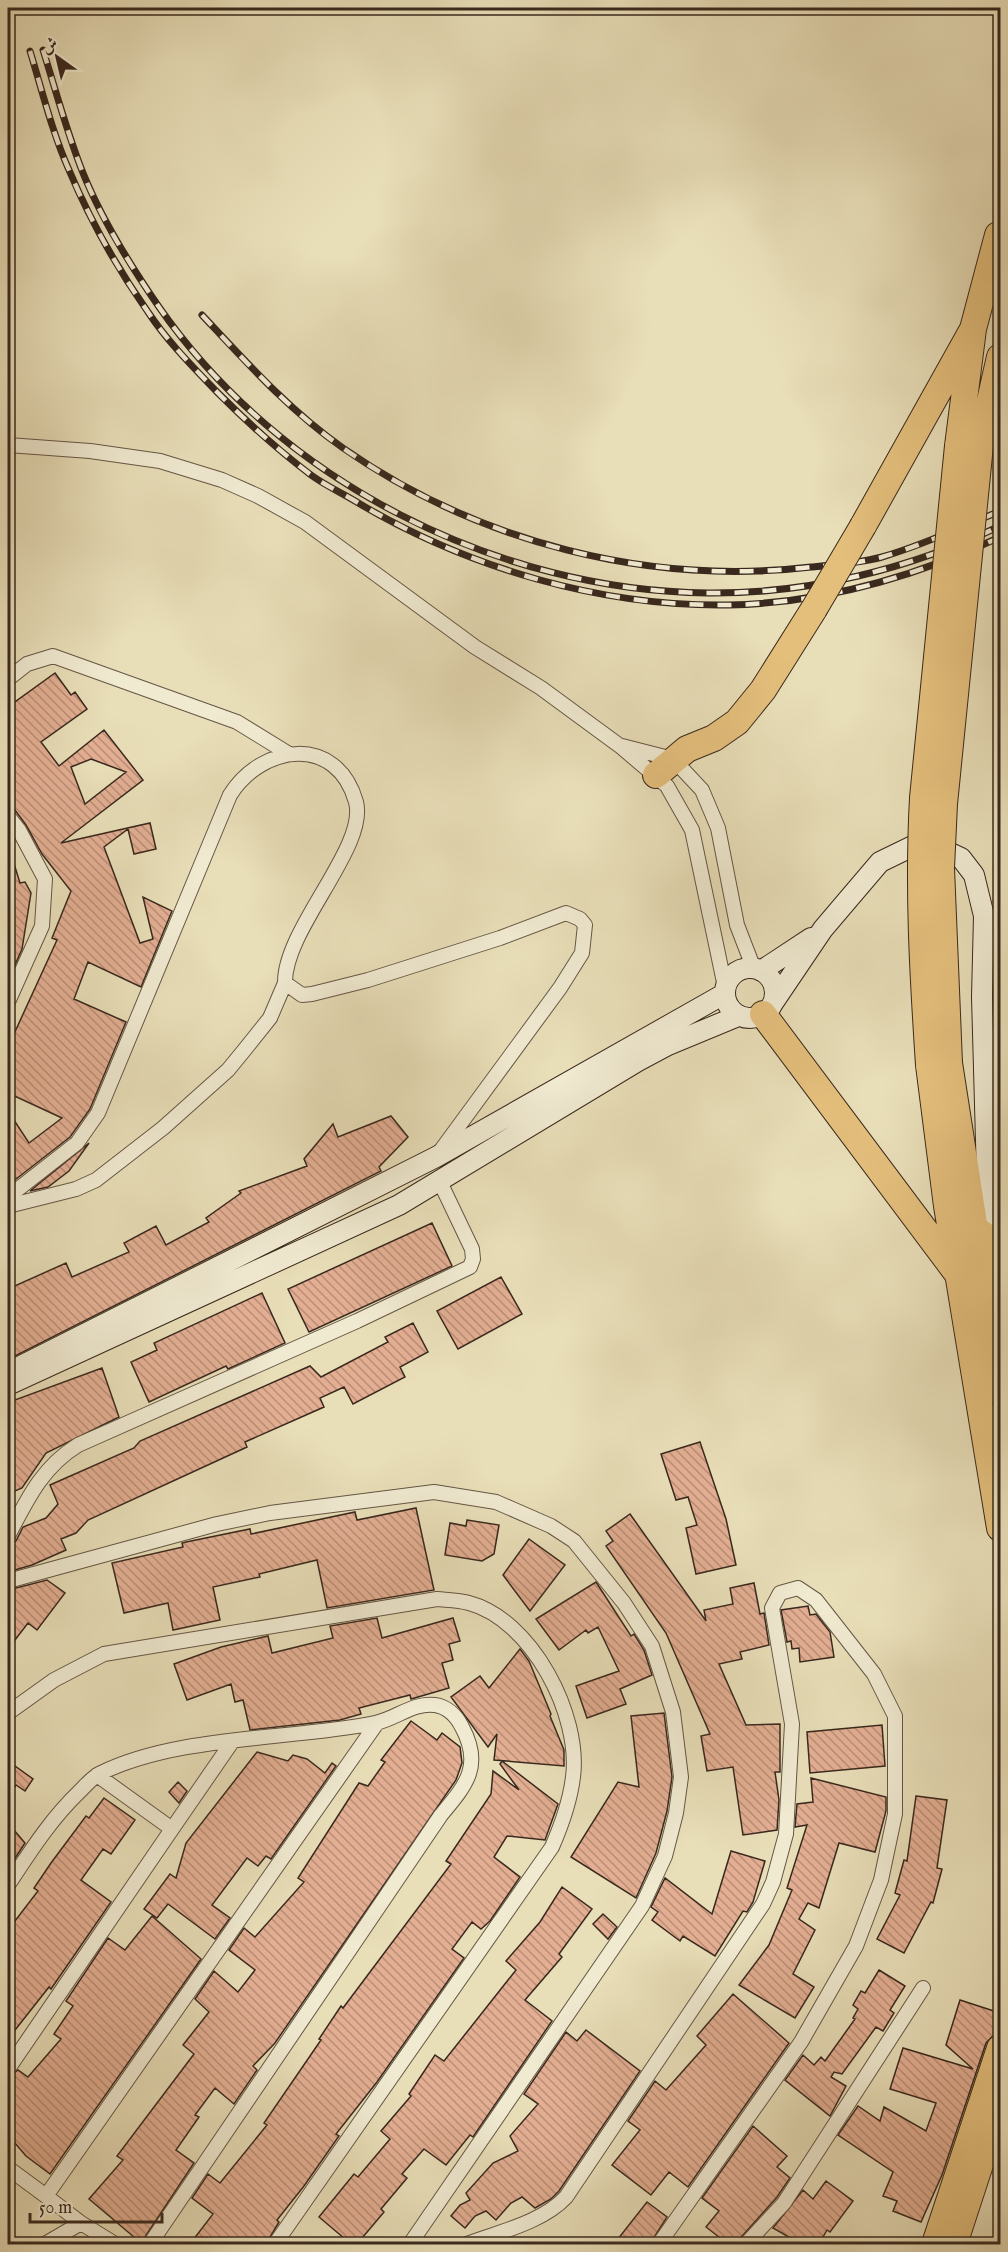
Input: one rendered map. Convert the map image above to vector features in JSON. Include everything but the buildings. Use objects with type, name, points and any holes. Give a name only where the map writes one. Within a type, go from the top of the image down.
[{"type":"highway","points":[[665,767],[687,749],[722,732],[746,712],[814,609],[973,329],[1000,236]]},
{"type":"highway","points":[[973,329],[969,445],[923,798],[920,926],[939,1064],[958,1274],[1000,1528]]},
{"type":"highway","points":[[969,445],[1000,357]]},
{"type":"highway","points":[[768,1008],[958,1274]]},
{"type":"highway","points":[[939,1064],[973,1227],[1000,1391]]},
{"type":"highway","points":[[973,1227],[988,1238],[1000,1252]]},
{"type":"highway","points":[[935,2244],[1000,2048]]},
{"type":"highway","points":[[954,2244],[1000,2103]]},
{"type":"street","points":[[8,445],[90,450],[160,461],[222,480],[258,496],[305,522],[475,647],[541,688],[620,746],[697,783],[712,810],[730,900],[758,970]]},
{"type":"street","points":[[8,679],[27,664],[53,656],[237,722],[289,754]]},
{"type":"street","points":[[620,746],[665,767],[677,800],[692,830],[717,935],[728,1007],[738,1016]]},
{"type":"street","points":[[8,1197],[77,1143],[98,1113],[230,795],[241,778],[269,759],[289,754],[307,754],[333,766],[350,787],[356,803],[357,818],[345,850],[287,959],[285,983],[270,1018],[228,1070],[163,1128],[96,1180],[76,1189],[8,1206]]},
{"type":"street","points":[[8,816],[19,830],[45,879],[42,926],[8,1002]]},
{"type":"street","points":[[8,1385],[224,1288],[399,1205],[638,1061],[668,1045],[738,1016],[751,1018],[768,1008],[823,929],[869,872],[898,851],[915,845],[933,845],[954,853],[968,866],[980,893],[984,916],[982,997],[993,1151],[987,1176],[993,1219],[1000,1240]]},
{"type":"street","points":[[285,983],[302,995],[312,994],[401,970],[566,913],[580,919],[585,925],[586,934],[582,953],[560,988],[436,1157]]},
{"type":"street","points":[[758,970],[823,929]]},
{"type":"street","points":[[8,1372],[436,1157],[725,991],[733,974],[747,968],[758,970],[772,981],[774,988],[768,1008]]},
{"type":"street","points":[[987,1176],[1000,1200]]},
{"type":"street","points":[[8,1536],[43,1474],[64,1454],[78,1445],[357,1321],[470,1267],[473,1259],[472,1249],[440,1182]]},
{"type":"street","points":[[8,1581],[217,1524],[270,1513],[434,1492],[496,1502],[551,1526],[574,1541],[624,1603],[652,1646],[673,1712],[681,1777],[665,1856],[642,1906],[410,2244]]},
{"type":"street","points":[[467,2244],[537,2216],[558,2205],[566,2197],[763,1904],[773,1882],[786,1834],[792,1725],[772,1608],[780,1593],[798,1588],[816,1600],[874,1674],[896,1716],[895,1814],[881,1880],[856,1946],[801,2042],[658,2244]]},
{"type":"street","points":[[8,1713],[54,1680],[104,1654],[437,1599],[469,1603],[502,1619],[533,1651],[554,1683],[570,1725],[574,1775],[566,1814],[552,1847],[275,2244]]},
{"type":"street","points":[[8,1885],[55,1815],[97,1775],[151,1755],[377,1723],[421,1706],[436,1705],[448,1710],[457,1718],[467,1736],[472,1751],[472,1768],[462,1790],[441,1815],[150,2244]]},
{"type":"street","points":[[46,2196],[377,1723]]},
{"type":"street","points":[[8,2069],[232,1742]]},
{"type":"street","points":[[97,1775],[172,1829]]},
{"type":"street","points":[[746,2244],[784,2203],[923,1988]]},
{"type":"street","points":[[8,2168],[81,2223],[115,2244]]},
{"type":"street","points":[[45,2244],[81,2223]]},
{"type":"railway","points":[[43,50],[72,143],[91,191],[117,242],[159,307],[209,369],[266,425],[330,473],[400,515],[473,548],[550,572],[629,587],[708,593],[784,589],[858,576],[931,555],[1000,526]]},
{"type":"railway","points":[[30,51],[57,141],[86,207],[126,278],[163,333],[217,392],[287,456],[323,483],[402,527],[491,565],[585,591],[681,604],[729,605],[799,599],[868,585],[902,576],[1000,537]]},
{"type":"railway","points":[[202,315],[287,402],[343,448],[395,481],[450,509],[507,532],[566,550],[627,562],[688,570],[750,571],[820,566],[882,557],[1000,511]]}]
